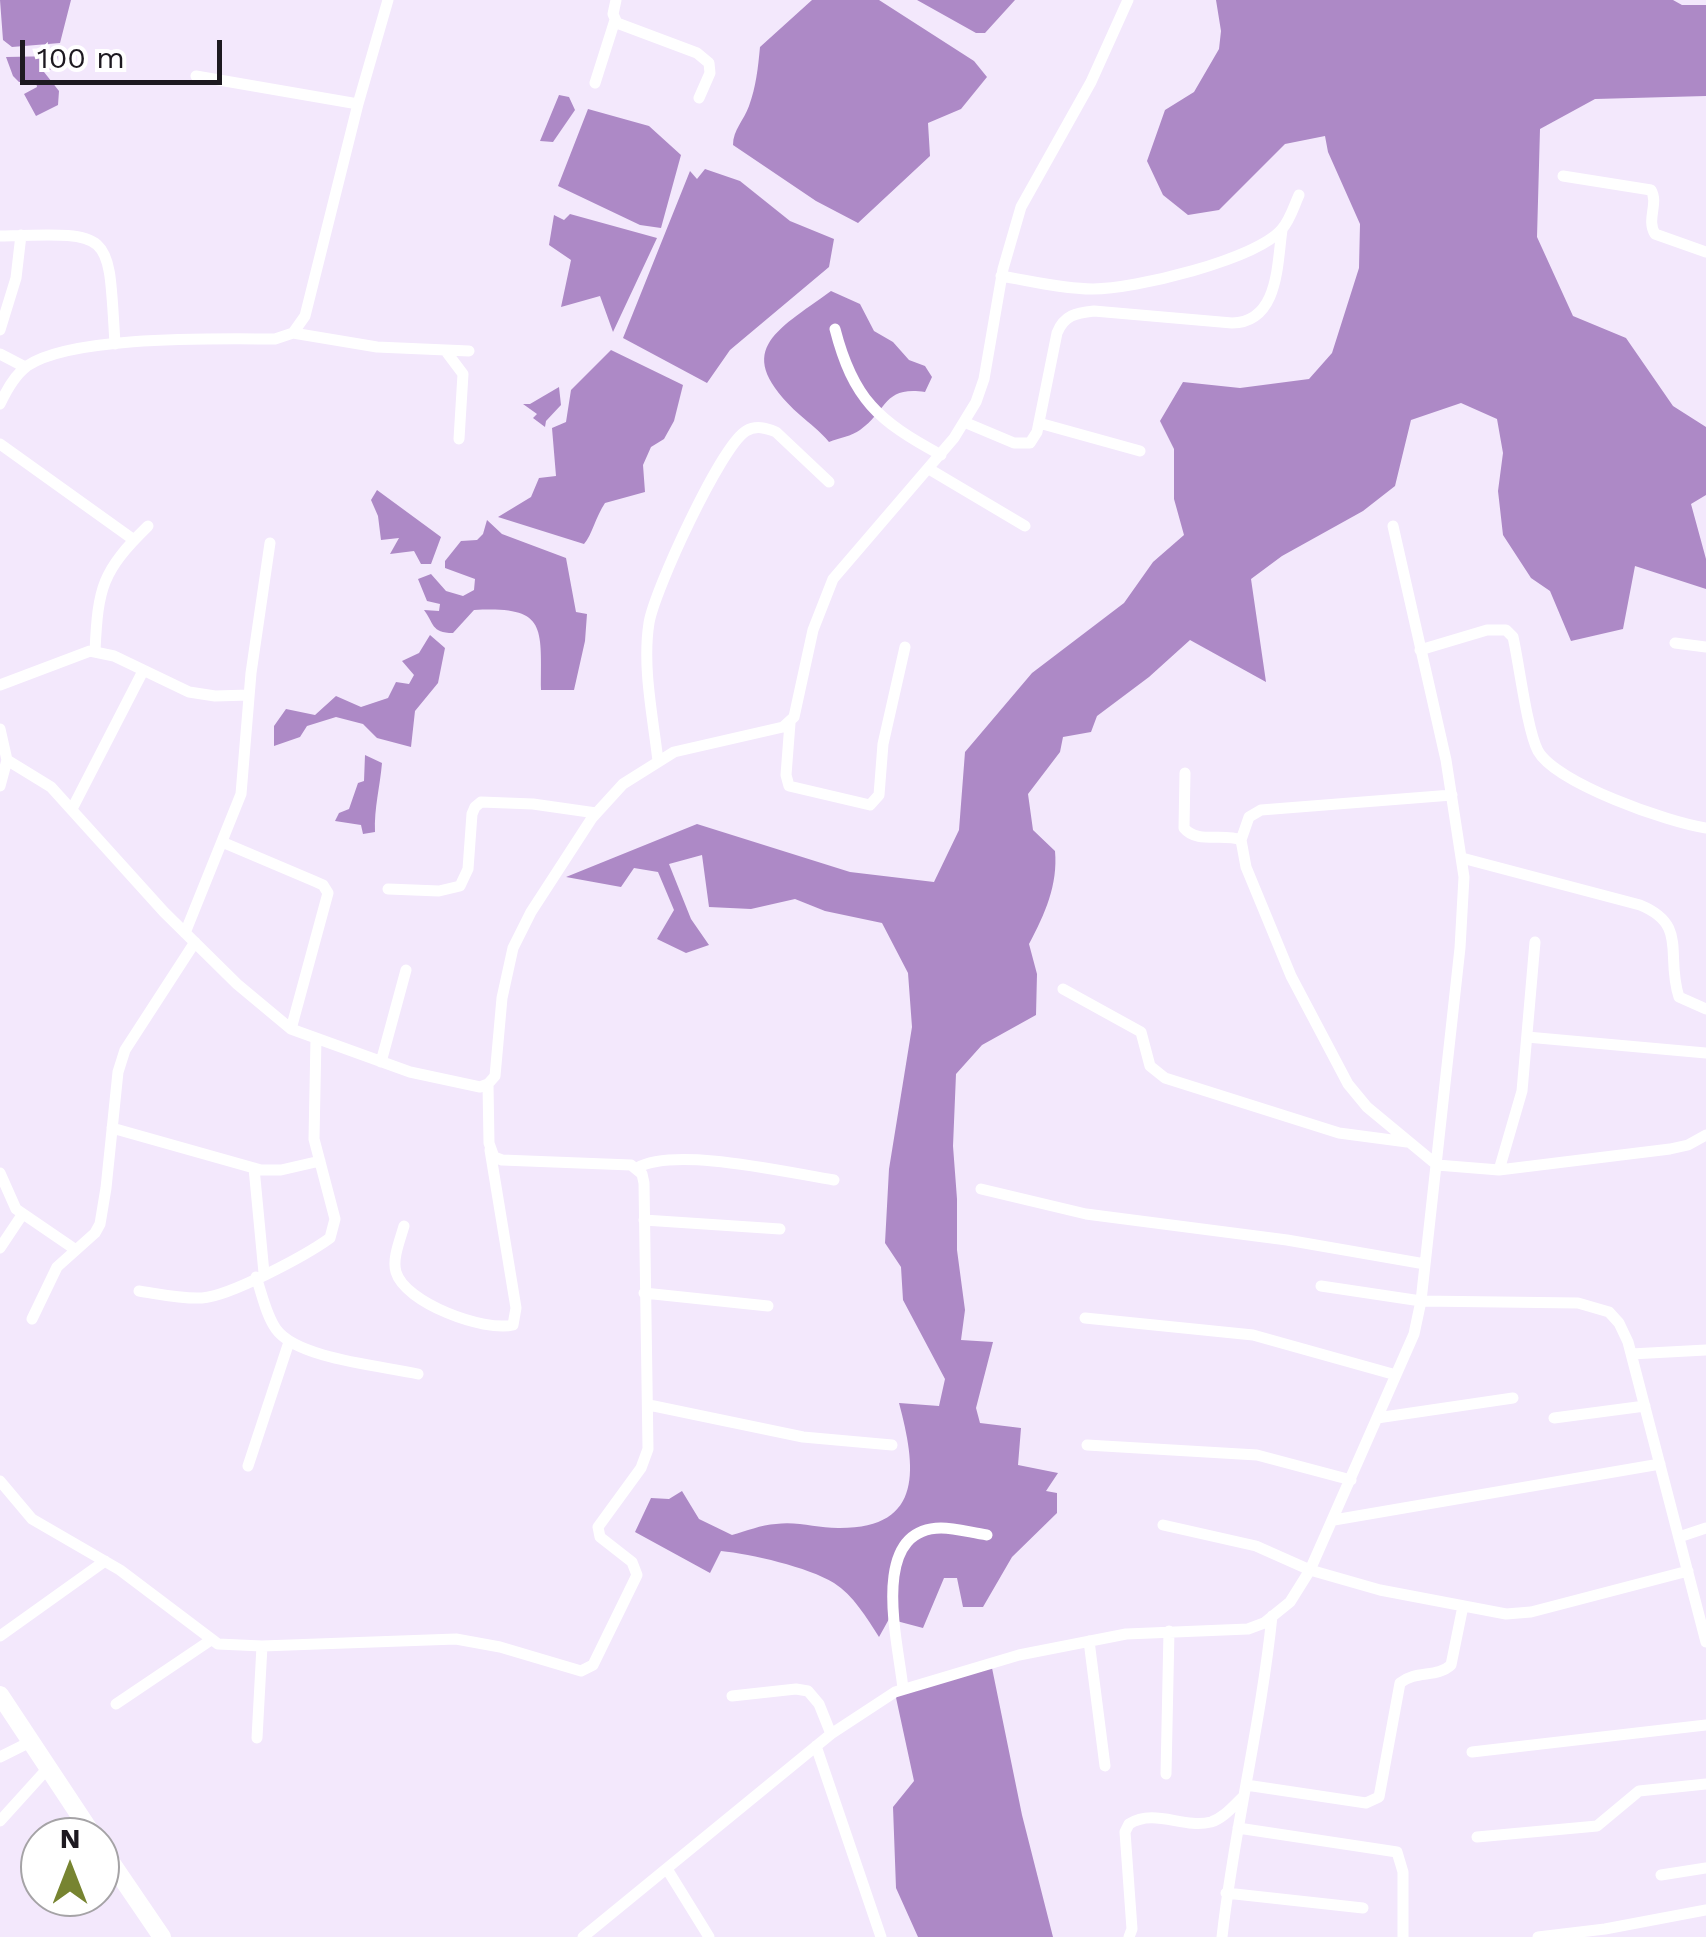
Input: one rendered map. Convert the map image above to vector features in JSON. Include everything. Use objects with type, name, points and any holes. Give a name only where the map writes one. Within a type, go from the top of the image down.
[{"type":"street","points":[[293,334],[305,316],[388,0]]},
{"type":"street","points":[[594,83],[615,20],[616,0]]},
{"type":"street","points":[[906,648],[883,744],[879,795],[870,805],[788,786],[790,722],[798,709],[812,630],[826,590],[840,568],[929,469],[964,422],[984,379],[1001,276],[1021,207],[1090,82],[1128,0]]},
{"type":"street","points":[[615,20],[704,58],[710,74],[698,98]]},
{"type":"street","points":[[196,76],[358,104]]},
{"type":"street","points":[[1563,176],[1651,190],[1654,200],[1650,222],[1655,234],[1706,252]]},
{"type":"street","points":[[964,422],[1023,445],[1034,439],[1056,333],[1068,317],[1094,311],[1244,322],[1258,315],[1271,295],[1282,230],[1299,194]]},
{"type":"street","points":[[1001,276],[1097,289],[1162,280],[1235,256],[1282,230]]},
{"type":"street","points":[[0,236],[79,235],[104,250],[109,264],[115,344]]},
{"type":"street","points":[[0,330],[16,278],[21,236]]},
{"type":"street","points":[[835,328],[850,379],[887,422],[940,455]]},
{"type":"street","points":[[0,403],[26,367],[63,353],[115,344],[275,339],[293,334],[378,348],[469,351]]},
{"type":"street","points":[[445,350],[464,374],[459,439]]},
{"type":"street","points":[[0,354],[26,367]]},
{"type":"street","points":[[1039,424],[1140,450]]},
{"type":"street","points":[[658,761],[648,670],[649,623],[678,548],[722,464],[741,435],[764,428],[776,432],[830,482]]},
{"type":"street","points":[[0,444],[134,540]]},
{"type":"street","points":[[929,469],[1025,526]]},
{"type":"street","points":[[95,651],[98,603],[105,579],[121,554],[148,526]]},
{"type":"street","points":[[583,1937],[830,1734],[884,1697],[1019,1655],[1126,1634],[1248,1630],[1264,1624],[1290,1602],[1310,1570],[1414,1334],[1438,1165],[1463,914],[1462,858],[1452,796],[1392,526]]},
{"type":"street","points":[[32,1320],[52,1274],[95,1234],[100,1224],[118,1072],[125,1050],[190,938],[243,783],[270,543]]},
{"type":"street","points":[[1420,650],[1487,630],[1506,630],[1513,636],[1535,744],[1550,765],[1650,814],[1706,828]]},
{"type":"street","points":[[1674,643],[1706,647]]},
{"type":"street","points":[[0,684],[76,654],[95,651],[202,695],[250,695]]},
{"type":"street","points":[[72,809],[143,672]]},
{"type":"street","points":[[8,760],[38,777],[72,809],[190,938],[290,1028],[381,1062],[480,1087],[495,1076],[502,998],[513,948],[546,887],[596,814],[624,784],[658,761],[695,746],[764,732],[790,722]]},
{"type":"street","points":[[0,729],[8,760],[0,786]]},
{"type":"street","points":[[1185,773],[1183,818],[1188,834],[1241,840]]},
{"type":"street","points":[[1452,796],[1261,810],[1249,817],[1241,840],[1246,867],[1291,976],[1348,1084],[1367,1107],[1438,1165],[1499,1170],[1670,1149],[1706,1135]]},
{"type":"street","points":[[388,888],[438,891],[460,886],[468,869],[472,814],[482,802],[596,814]]},
{"type":"street","points":[[222,842],[314,880],[328,893],[290,1028]]},
{"type":"street","points":[[1462,858],[1640,906],[1664,917],[1670,928],[1679,997],[1706,1009]]},
{"type":"street","points":[[1499,1170],[1518,1108],[1535,942]]},
{"type":"street","points":[[381,1062],[406,970]]},
{"type":"street","points":[[1063,989],[1142,1032],[1150,1066],[1165,1078],[1339,1133],[1408,1142]]},
{"type":"street","points":[[1526,1037],[1706,1054]]},
{"type":"street","points":[[139,1291],[210,1297],[320,1245],[334,1230],[335,1219],[314,1138],[316,1038]]},
{"type":"street","points":[[404,1226],[394,1266],[410,1293],[462,1317],[505,1327],[513,1325],[516,1308],[490,1150],[488,1084]]},
{"type":"street","points":[[112,1128],[254,1168],[281,1170],[320,1161]]},
{"type":"street","points":[[0,1481],[32,1519],[105,1560],[210,1640],[227,1646],[456,1639],[586,1670],[593,1665],[637,1576],[632,1562],[600,1537],[600,1522],[645,1461],[649,1405],[644,1183],[637,1168],[631,1165],[502,1160],[490,1150]]},
{"type":"street","points":[[637,1168],[658,1160],[697,1160],[834,1180]]},
{"type":"street","points":[[254,1168],[260,1275],[274,1327],[290,1342],[312,1352],[418,1374]]},
{"type":"street","points":[[0,1173],[22,1215],[76,1250]]},
{"type":"street","points":[[981,1189],[1086,1214],[1287,1240],[1426,1264]]},
{"type":"street","points":[[2,1238],[22,1215]]},
{"type":"street","points":[[644,1220],[780,1229]]},
{"type":"street","points":[[1322,1286],[1421,1302],[1578,1303],[1609,1312],[1619,1323],[1631,1354],[1706,1642]]},
{"type":"street","points":[[644,1293],[768,1306]]},
{"type":"street","points":[[1085,1318],[1253,1335],[1396,1375]]},
{"type":"street","points":[[248,1466],[290,1342]]},
{"type":"street","points":[[1631,1354],[1706,1350]]},
{"type":"street","points":[[1377,1418],[1513,1398]]},
{"type":"street","points":[[649,1405],[803,1437],[892,1445]]},
{"type":"street","points":[[1554,1418],[1645,1406]]},
{"type":"street","points":[[1087,1444],[1240,1453],[1351,1480]]},
{"type":"street","points":[[1334,1520],[1660,1464]]},
{"type":"street","points":[[1163,1525],[1256,1546],[1310,1570],[1380,1590],[1518,1615],[1688,1571]]},
{"type":"street","points":[[904,1690],[892,1582],[898,1553],[916,1536],[939,1528],[988,1535]]},
{"type":"street","points":[[1679,1536],[1706,1528]]},
{"type":"street","points":[[0,1636],[105,1560]]},
{"type":"street","points":[[1245,1790],[1366,1803],[1379,1797],[1400,1683],[1408,1676],[1445,1671],[1452,1665],[1463,1606]]},
{"type":"street","points":[[1222,1937],[1226,1893],[1264,1690],[1272,1616]]},
{"type":"street","points":[[1166,1774],[1169,1632]]},
{"type":"street","points":[[116,1704],[210,1640]]},
{"type":"street","points":[[1089,1641],[1105,1766]]},
{"type":"street","points":[[257,1738],[262,1646]]},
{"type":"street","points":[[732,1696],[808,1691],[819,1704],[830,1734]]},
{"type":"street","points":[[0,1696],[81,1817]]},
{"type":"street","points":[[1472,1752],[1706,1725]]},
{"type":"street","points":[[0,1757],[30,1742]]},
{"type":"street","points":[[816,1746],[881,1937]]},
{"type":"street","points":[[0,1821],[48,1768]]},
{"type":"street","points":[[1478,1836],[1597,1826],[1639,1791],[1706,1784]]},
{"type":"street","points":[[1129,1937],[1132,1928],[1125,1832],[1128,1824],[1146,1817],[1208,1823],[1224,1815],[1245,1790]]},
{"type":"street","points":[[1238,1828],[1397,1852],[1403,1872],[1403,1937]]},
{"type":"street","points":[[1660,1875],[1706,1868]]},
{"type":"street","points":[[667,1869],[709,1937]]},
{"type":"street","points":[[120,1875],[162,1937]]},
{"type":"street","points":[[1226,1893],[1364,1908]]},
{"type":"street","points":[[1538,1937],[1706,1910]]},
{"type":"shaded area","points":[[0,0],[71,0],[60,43],[12,47],[3,40]]},
{"type":"shaded area","points":[[812,0],[879,0],[974,61],[987,77],[961,109],[928,123],[930,156],[858,223],[816,201],[733,145],[753,92],[760,47]]},
{"type":"shaded area","points":[[917,0],[1015,0],[985,33],[976,33]]},
{"type":"shaded area","points":[[1216,0],[1673,0],[1682,5],[1706,5],[1706,96],[1595,99],[1540,129],[1537,237],[1573,316],[1626,338],[1673,406],[1706,427],[1706,495],[1691,504],[1706,559],[1706,589],[1635,566],[1623,629],[1571,641],[1550,591],[1531,578],[1503,535],[1498,491],[1503,453],[1497,419],[1461,403],[1411,420],[1395,486],[1363,511],[1282,556],[1251,579],[1266,682],[1190,640],[1097,716],[1091,732],[1063,737],[1060,752],[1028,794],[1033,830],[1055,851],[1049,899],[1029,944],[1037,974],[1036,1015],[982,1045],[956,1074],[953,1146],[957,1250],[965,1310],[961,1340],[993,1342],[976,1408],[980,1423],[1021,1428],[1018,1465],[1058,1473],[1046,1491],[1057,1493],[1057,1513],[1012,1557],[983,1607],[963,1607],[957,1578],[944,1578],[923,1628],[889,1619],[879,1637],[847,1594],[823,1577],[779,1562],[721,1551],[710,1573],[635,1532],[651,1498],[669,1499],[682,1491],[699,1519],[732,1535],[784,1523],[838,1528],[866,1526],[887,1518],[900,1506],[910,1471],[899,1403],[939,1406],[945,1379],[903,1300],[901,1267],[885,1243],[889,1169],[912,1027],[908,973],[882,923],[825,911],[795,899],[751,909],[709,907],[702,855],[669,864],[691,919],[709,945],[686,953],[657,939],[674,910],[658,872],[634,868],[621,887],[566,877],[697,824],[850,872],[934,882],[959,830],[965,752],[1032,673],[1124,603],[1153,562],[1184,535],[1174,499],[1174,449],[1160,421],[1183,382],[1240,388],[1309,379],[1332,353],[1359,268],[1360,224],[1328,152],[1325,136],[1285,144],[1219,210],[1188,215],[1163,195],[1147,161],[1165,110],[1194,92],[1219,49],[1221,31]]},
{"type":"shaded area","points":[[58,56],[55,68],[44,72],[59,91],[58,105],[36,116],[24,94],[37,87],[36,82],[19,82],[6,57]]},
{"type":"shaded area","points":[[559,95],[569,97],[575,110],[553,142],[540,141]]},
{"type":"shaded area","points":[[588,109],[649,126],[681,155],[661,228],[640,225],[558,186]]},
{"type":"shaded area","points":[[705,169],[740,181],[790,221],[834,239],[829,267],[730,350],[707,383],[623,338],[690,171],[697,179]]},
{"type":"shaded area","points":[[570,214],[657,238],[613,332],[600,296],[561,307],[571,260],[549,245],[554,215],[564,220]]},
{"type":"shaded area","points":[[831,291],[860,304],[874,331],[893,342],[909,360],[925,366],[932,377],[925,392],[893,396],[860,430],[829,442],[779,393],[767,374],[764,358],[778,331]]},
{"type":"shaded area","points":[[611,350],[683,385],[674,421],[664,439],[651,447],[643,465],[645,492],[605,503],[584,544],[498,517],[531,497],[539,478],[556,476],[552,428],[566,422],[571,390]]},
{"type":"shaded area","points":[[559,387],[561,405],[545,427],[533,418],[537,414],[523,404]]},
{"type":"shaded area","points":[[377,490],[441,537],[431,564],[421,564],[414,551],[390,554],[399,538],[381,540],[371,500]]},
{"type":"shaded area","points":[[487,520],[502,534],[566,558],[576,612],[587,614],[574,690],[541,690],[539,636],[535,624],[527,617],[515,612],[474,610],[453,633],[446,633],[434,626],[424,610],[439,611],[440,604],[427,601],[418,579],[431,574],[446,591],[463,596],[474,590],[475,579],[445,568],[445,561],[461,541],[477,540]]},
{"type":"shaded area","points":[[430,635],[445,648],[438,683],[415,711],[411,747],[377,738],[363,724],[336,717],[307,726],[300,737],[274,746],[274,726],[286,709],[315,715],[336,696],[361,707],[388,698],[396,682],[409,684],[414,675],[402,661],[419,653]]},
{"type":"shaded area","points":[[365,755],[382,763],[375,832],[363,834],[361,825],[335,821],[339,813],[349,809],[358,783],[364,781]]},
{"type":"shaded area","points":[[991,1663],[1022,1815],[1053,1937],[918,1937],[896,1888],[893,1807],[914,1781],[895,1693]]}]
